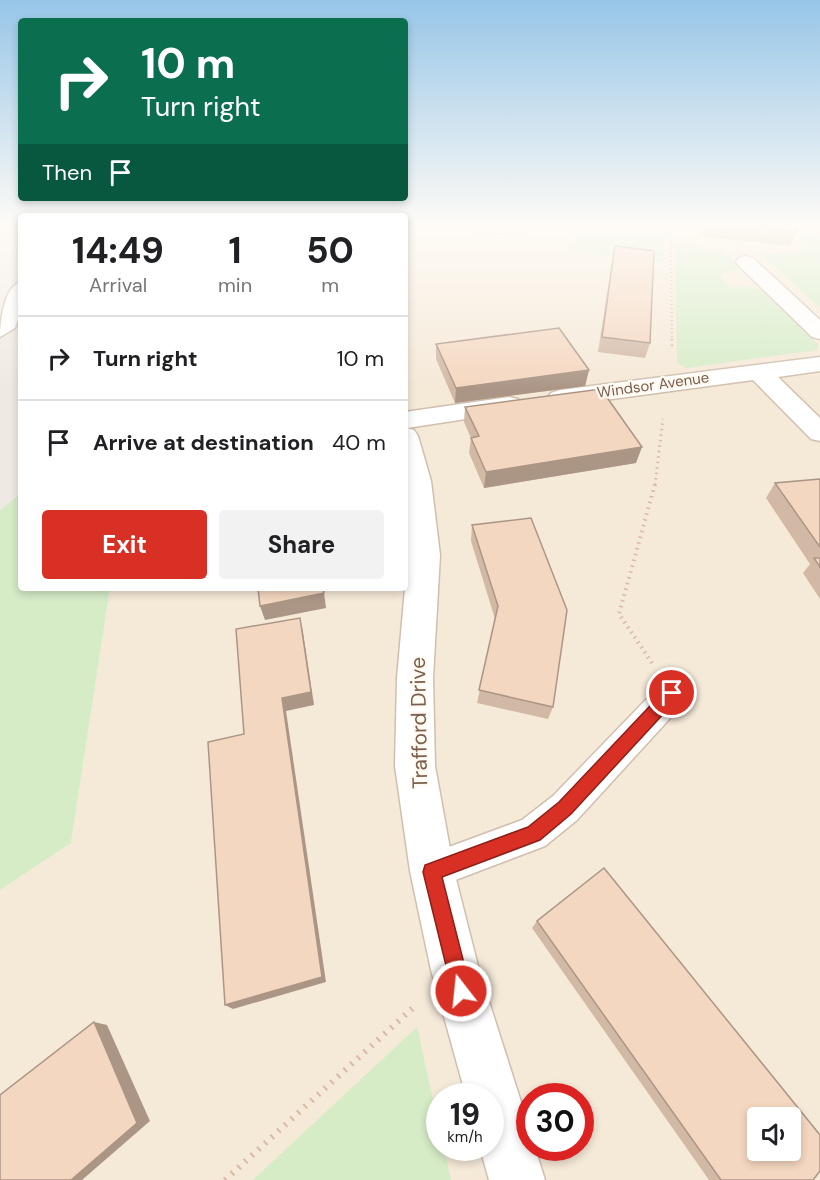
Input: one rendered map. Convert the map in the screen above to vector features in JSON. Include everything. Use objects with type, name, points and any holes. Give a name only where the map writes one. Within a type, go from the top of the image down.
[{"type":"street","points":[[733,281],[765,280],[820,332]]},
{"type":"street","name":"Windsor Avenue","points":[[408,420],[820,363]]},
{"type":"street","points":[[759,372],[820,433]]},
{"type":"street","name":"Trafford Drive","points":[[408,447],[417,481],[423,544],[414,678],[415,766],[432,872],[455,970],[517,1180]]},
{"type":"lane","points":[[0,331],[6,328],[18,295]]},
{"type":"lane","points":[[432,872],[533,834],[565,808],[672,693]]},
{"type":"path","points":[[671,279],[672,366],[653,497],[619,614],[672,693]]},
{"type":"path","points":[[225,1180],[455,970]]},
{"type":"shaded area","points":[[0,279],[18,279],[18,495],[0,510]]},
{"type":"shaded area","points":[[408,279],[820,279],[820,1180],[0,1180],[0,890],[71,843],[110,591],[408,591]]},
{"type":"green space","points":[[676,279],[722,279],[730,288],[748,287],[762,291],[818,344],[817,350],[687,368],[677,363]]},
{"type":"green space","points":[[788,279],[820,279],[820,308]]},
{"type":"green space","points":[[18,495],[18,591],[110,591],[71,843],[0,890],[0,510]]},
{"type":"green space","points":[[417,1027],[429,1083],[426,1083],[426,1161],[447,1161],[451,1180],[253,1180]]},
{"type":"building","points":[[610,279],[653,279],[650,343],[602,337]]},
{"type":"building","points":[[559,328],[589,370],[456,388],[436,344]]},
{"type":"building","points":[[601,389],[642,447],[486,472],[471,438],[479,436],[465,407]]},
{"type":"building","points":[[820,479],[820,547],[775,483]]},
{"type":"building","points":[[531,518],[567,610],[553,707],[479,690],[498,606],[472,525]]},
{"type":"building","points":[[814,558],[820,558],[820,567]]},
{"type":"building","points":[[258,591],[324,591],[324,593],[260,606]]},
{"type":"building","points":[[300,618],[311,692],[282,698],[322,977],[225,1005],[208,742],[244,734],[236,629]]},
{"type":"building","points":[[604,868],[797,1107],[747,1107],[747,1161],[801,1161],[801,1112],[820,1135],[820,1171],[813,1180],[721,1180],[537,921]]},
{"type":"building","points":[[94,1022],[137,1123],[71,1180],[0,1180],[0,1095]]},
{"type":"route","points":[[461,991],[432,872],[533,834],[565,808],[672,693]]}]
